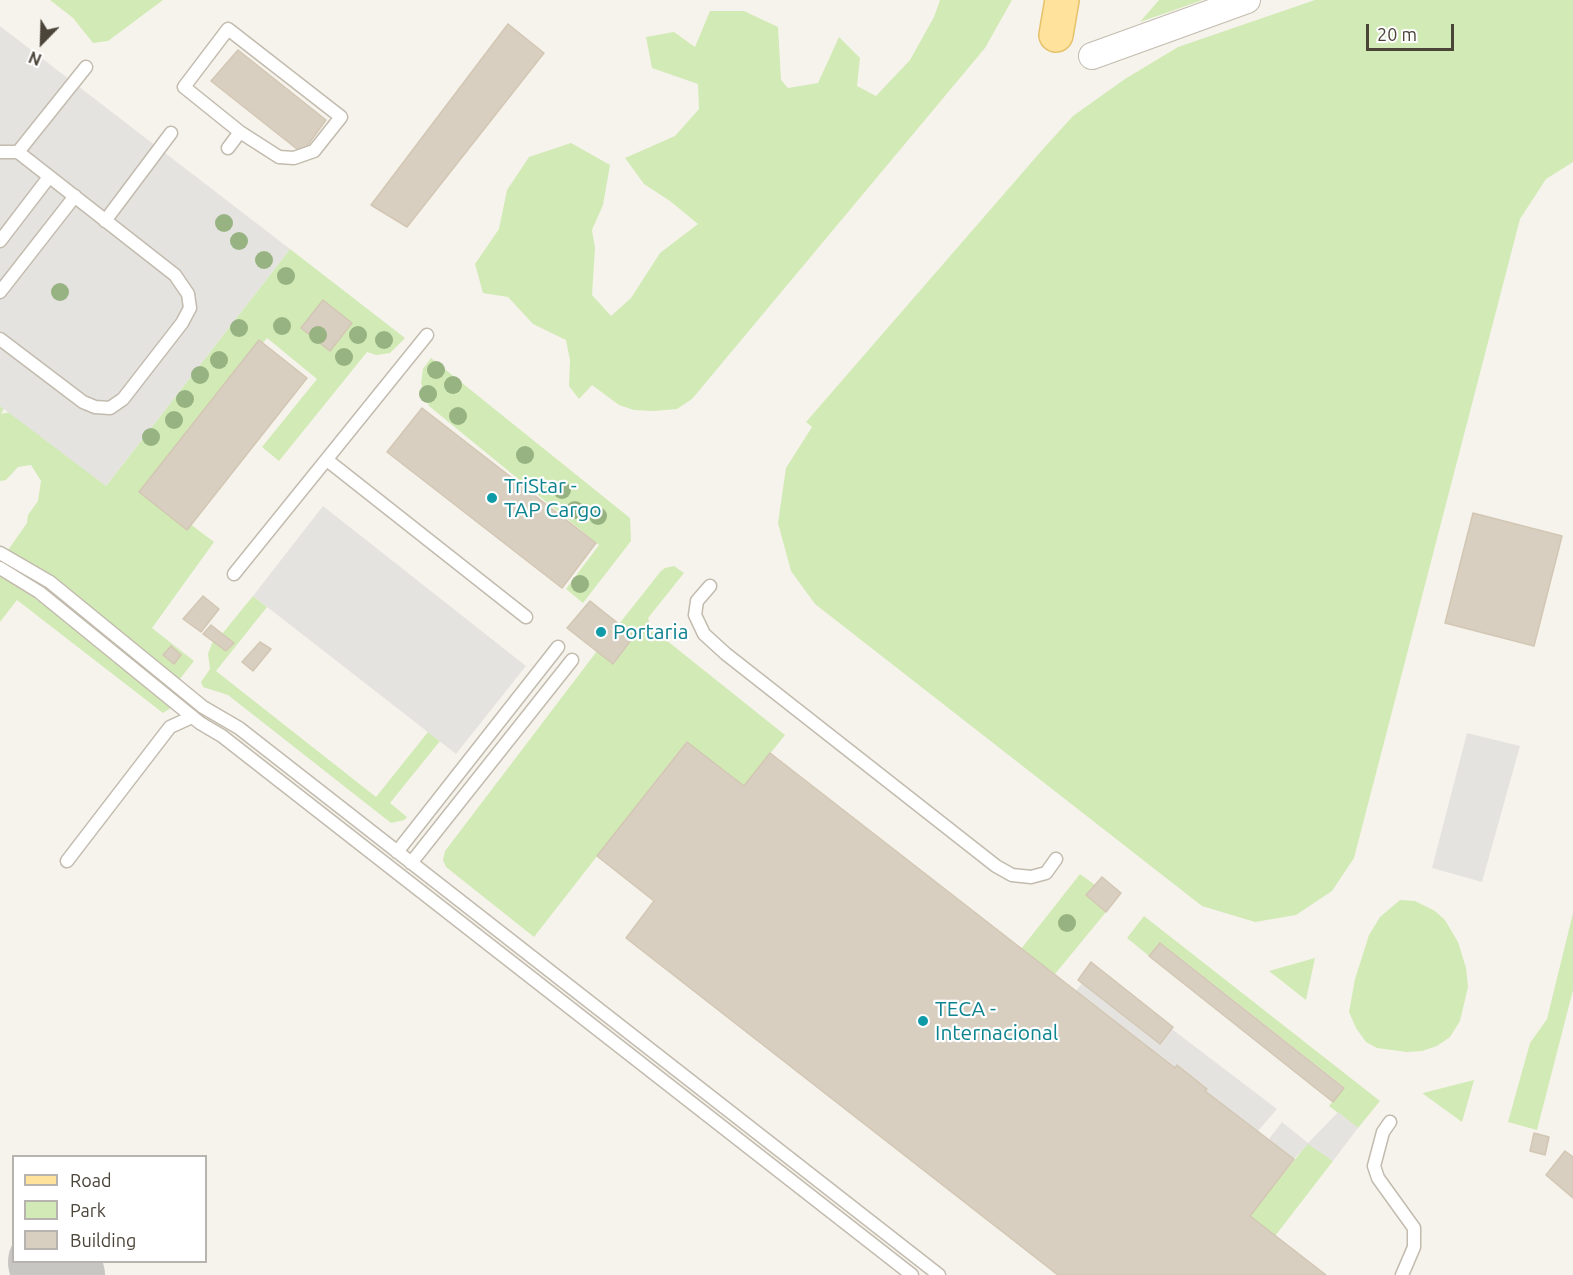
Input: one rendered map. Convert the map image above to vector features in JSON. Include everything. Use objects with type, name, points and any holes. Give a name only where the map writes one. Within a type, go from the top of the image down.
[{"type":"main road","points":[[1056,35],[1062,0]]},
{"type":"street","points":[[1092,56],[1247,0]]},
{"type":"lane","points":[[228,29],[341,117],[314,151],[294,158],[279,158],[240,132],[184,87],[228,29]]},
{"type":"lane","points":[[18,152],[86,67]]},
{"type":"lane","points":[[228,148],[240,132]]},
{"type":"lane","points":[[105,220],[171,133]]},
{"type":"lane","points":[[0,152],[18,152],[176,275],[188,294],[190,308],[182,323],[123,399],[110,408],[95,407],[83,402],[0,339]]},
{"type":"lane","points":[[0,241],[49,177]]},
{"type":"lane","points":[[0,292],[75,196]]},
{"type":"lane","points":[[234,574],[427,334]]},
{"type":"lane","points":[[327,460],[526,617]]},
{"type":"lane","points":[[0,553],[50,582],[203,707],[239,728],[939,1275]]},
{"type":"lane","points":[[0,568],[39,592],[192,717],[222,736],[912,1275]]},
{"type":"lane","points":[[710,586],[696,601],[695,615],[704,634],[745,669],[996,866],[1012,875],[1032,877],[1046,873],[1056,859]]},
{"type":"lane","points":[[397,852],[558,647]]},
{"type":"lane","points":[[411,863],[572,660]]},
{"type":"lane","points":[[67,861],[170,727],[192,717]]},
{"type":"lane","points":[[1390,1122],[1383,1132],[1374,1166],[1378,1178],[1414,1228],[1414,1247],[1402,1275]]},
{"type":"green space","points":[[50,0],[163,0],[108,41],[93,43],[73,18]]},
{"type":"green space","points":[[940,0],[1012,0],[985,48],[692,399],[677,409],[634,410],[619,405],[592,385],[579,399],[569,386],[570,360],[566,340],[533,324],[508,297],[483,293],[475,264],[499,229],[507,190],[529,157],[571,143],[610,165],[603,205],[592,230],[595,248],[592,295],[611,316],[631,298],[660,253],[698,224],[670,201],[644,184],[625,158],[675,136],[699,109],[698,84],[652,68],[646,37],[674,32],[695,47],[710,11],[744,11],[778,27],[781,80],[788,88],[818,83],[839,37],[860,58],[857,86],[876,96],[910,60],[934,17]]},
{"type":"green space","points":[[1159,0],[1203,0],[1140,22]]},
{"type":"green space","points":[[1315,0],[1573,0],[1573,162],[1546,179],[1520,219],[1354,858],[1332,891],[1296,915],[1255,922],[1202,906],[815,604],[791,571],[778,523],[786,468],[812,427],[806,422],[1073,116],[1125,79],[1178,47]]},
{"type":"green space","points":[[290,249],[405,338],[390,353],[376,355],[367,352],[279,461],[262,447],[317,379],[267,338],[144,489],[214,542],[152,628],[194,661],[179,680],[48,573],[8,550],[27,523],[28,515],[38,501],[41,481],[31,465],[18,467],[6,480],[0,481],[0,406],[4,408],[1,414],[15,411],[106,486]]},
{"type":"green space","points":[[431,358],[630,518],[631,541],[583,603],[566,589],[599,545],[429,406],[421,383],[423,369]]},
{"type":"green space","points":[[674,566],[684,573],[648,618],[651,628],[785,735],[744,786],[686,742],[534,937],[446,867],[443,860],[445,851],[597,651],[614,664],[634,636],[619,624],[661,571]]},
{"type":"green space","points":[[0,575],[62,617],[171,708],[163,713],[17,600],[0,622]]},
{"type":"green space","points":[[253,596],[267,607],[216,671],[376,797],[428,732],[440,741],[390,803],[407,817],[404,820],[391,823],[228,695],[203,687],[201,682],[210,669],[208,654],[213,641],[227,651],[234,643],[222,634]]},
{"type":"green space","points":[[1080,874],[1095,885],[1086,895],[1106,912],[1055,974],[1021,949]]},
{"type":"green space","points":[[1400,900],[1415,901],[1435,911],[1445,920],[1458,942],[1466,968],[1468,987],[1460,1021],[1450,1037],[1437,1046],[1422,1051],[1407,1052],[1377,1048],[1366,1042],[1349,1012],[1355,979],[1369,935],[1380,917]]},
{"type":"green space","points":[[1573,913],[1573,990],[1537,1130],[1508,1122],[1530,1043],[1547,1019]]},
{"type":"green space","points":[[1144,916],[1380,1101],[1358,1128],[1329,1106],[1344,1087],[1161,943],[1149,956],[1127,938]]},
{"type":"green space","points":[[1315,958],[1306,1000],[1269,971]]},
{"type":"green space","points":[[1474,1080],[1462,1122],[1422,1093],[1423,1093]]},
{"type":"green space","points":[[1308,1143],[1333,1161],[1275,1236],[1250,1216]]},
{"type":"shaded area","points":[[0,26],[290,249],[106,486],[0,406]]},
{"type":"shaded area","points":[[323,506],[526,666],[456,754],[253,596]]},
{"type":"shaded area","points":[[1467,733],[1520,746],[1482,882],[1432,868]]},
{"type":"shaded area","points":[[1093,969],[1277,1109],[1258,1131],[1205,1091],[1207,1089],[1177,1065],[1175,1068],[1076,991]]},
{"type":"shaded area","points":[[1338,1112],[1358,1128],[1333,1161],[1308,1144],[1294,1159],[1269,1139],[1282,1122],[1308,1143]]},
{"type":"building","points":[[508,24],[544,53],[407,227],[371,205]]},
{"type":"building","points":[[238,50],[326,120],[302,153],[211,81]]},
{"type":"building","points":[[323,300],[352,323],[330,351],[301,328]]},
{"type":"building","points":[[259,340],[307,378],[187,530],[139,492]]},
{"type":"building","name":"TriStar - TAP Cargo","points":[[422,408],[596,543],[562,588],[387,452]]},
{"type":"building","points":[[1473,513],[1562,536],[1534,646],[1445,623]]},
{"type":"building","points":[[203,596],[219,609],[201,632],[183,619]]},
{"type":"building","name":"Portaria","points":[[590,601],[634,636],[613,664],[567,628]]},
{"type":"building","points":[[211,625],[234,643],[226,651],[203,634]]},
{"type":"building","points":[[260,642],[271,649],[253,671],[242,662]]},
{"type":"building","points":[[171,646],[181,655],[174,664],[163,655]]},
{"type":"building","name":"TECA - Internacional","points":[[687,742],[744,786],[770,753],[1175,1068],[1177,1065],[1207,1089],[1205,1091],[1294,1159],[1250,1216],[1326,1275],[1058,1275],[626,938],[654,901],[597,856]]},
{"type":"building","points":[[1102,877],[1121,893],[1106,912],[1086,895]]},
{"type":"building","points":[[1160,943],[1344,1088],[1333,1102],[1149,956]]},
{"type":"building","points":[[1091,962],[1173,1027],[1160,1044],[1078,980]]},
{"type":"building","points":[[1534,1133],[1549,1137],[1545,1155],[1530,1151]]},
{"type":"building","points":[[1565,1151],[1573,1157],[1573,1198],[1546,1175]]},
{"type":"taxiway","points":[[49,1263],[65,1275]]},
{"type":"place","name":"TriStar - TAP Cargo","points":[[492,498]]},
{"type":"place","name":"Portaria","points":[[601,632]]},
{"type":"place","name":"TECA - Internacional","points":[[923,1021]]}]
